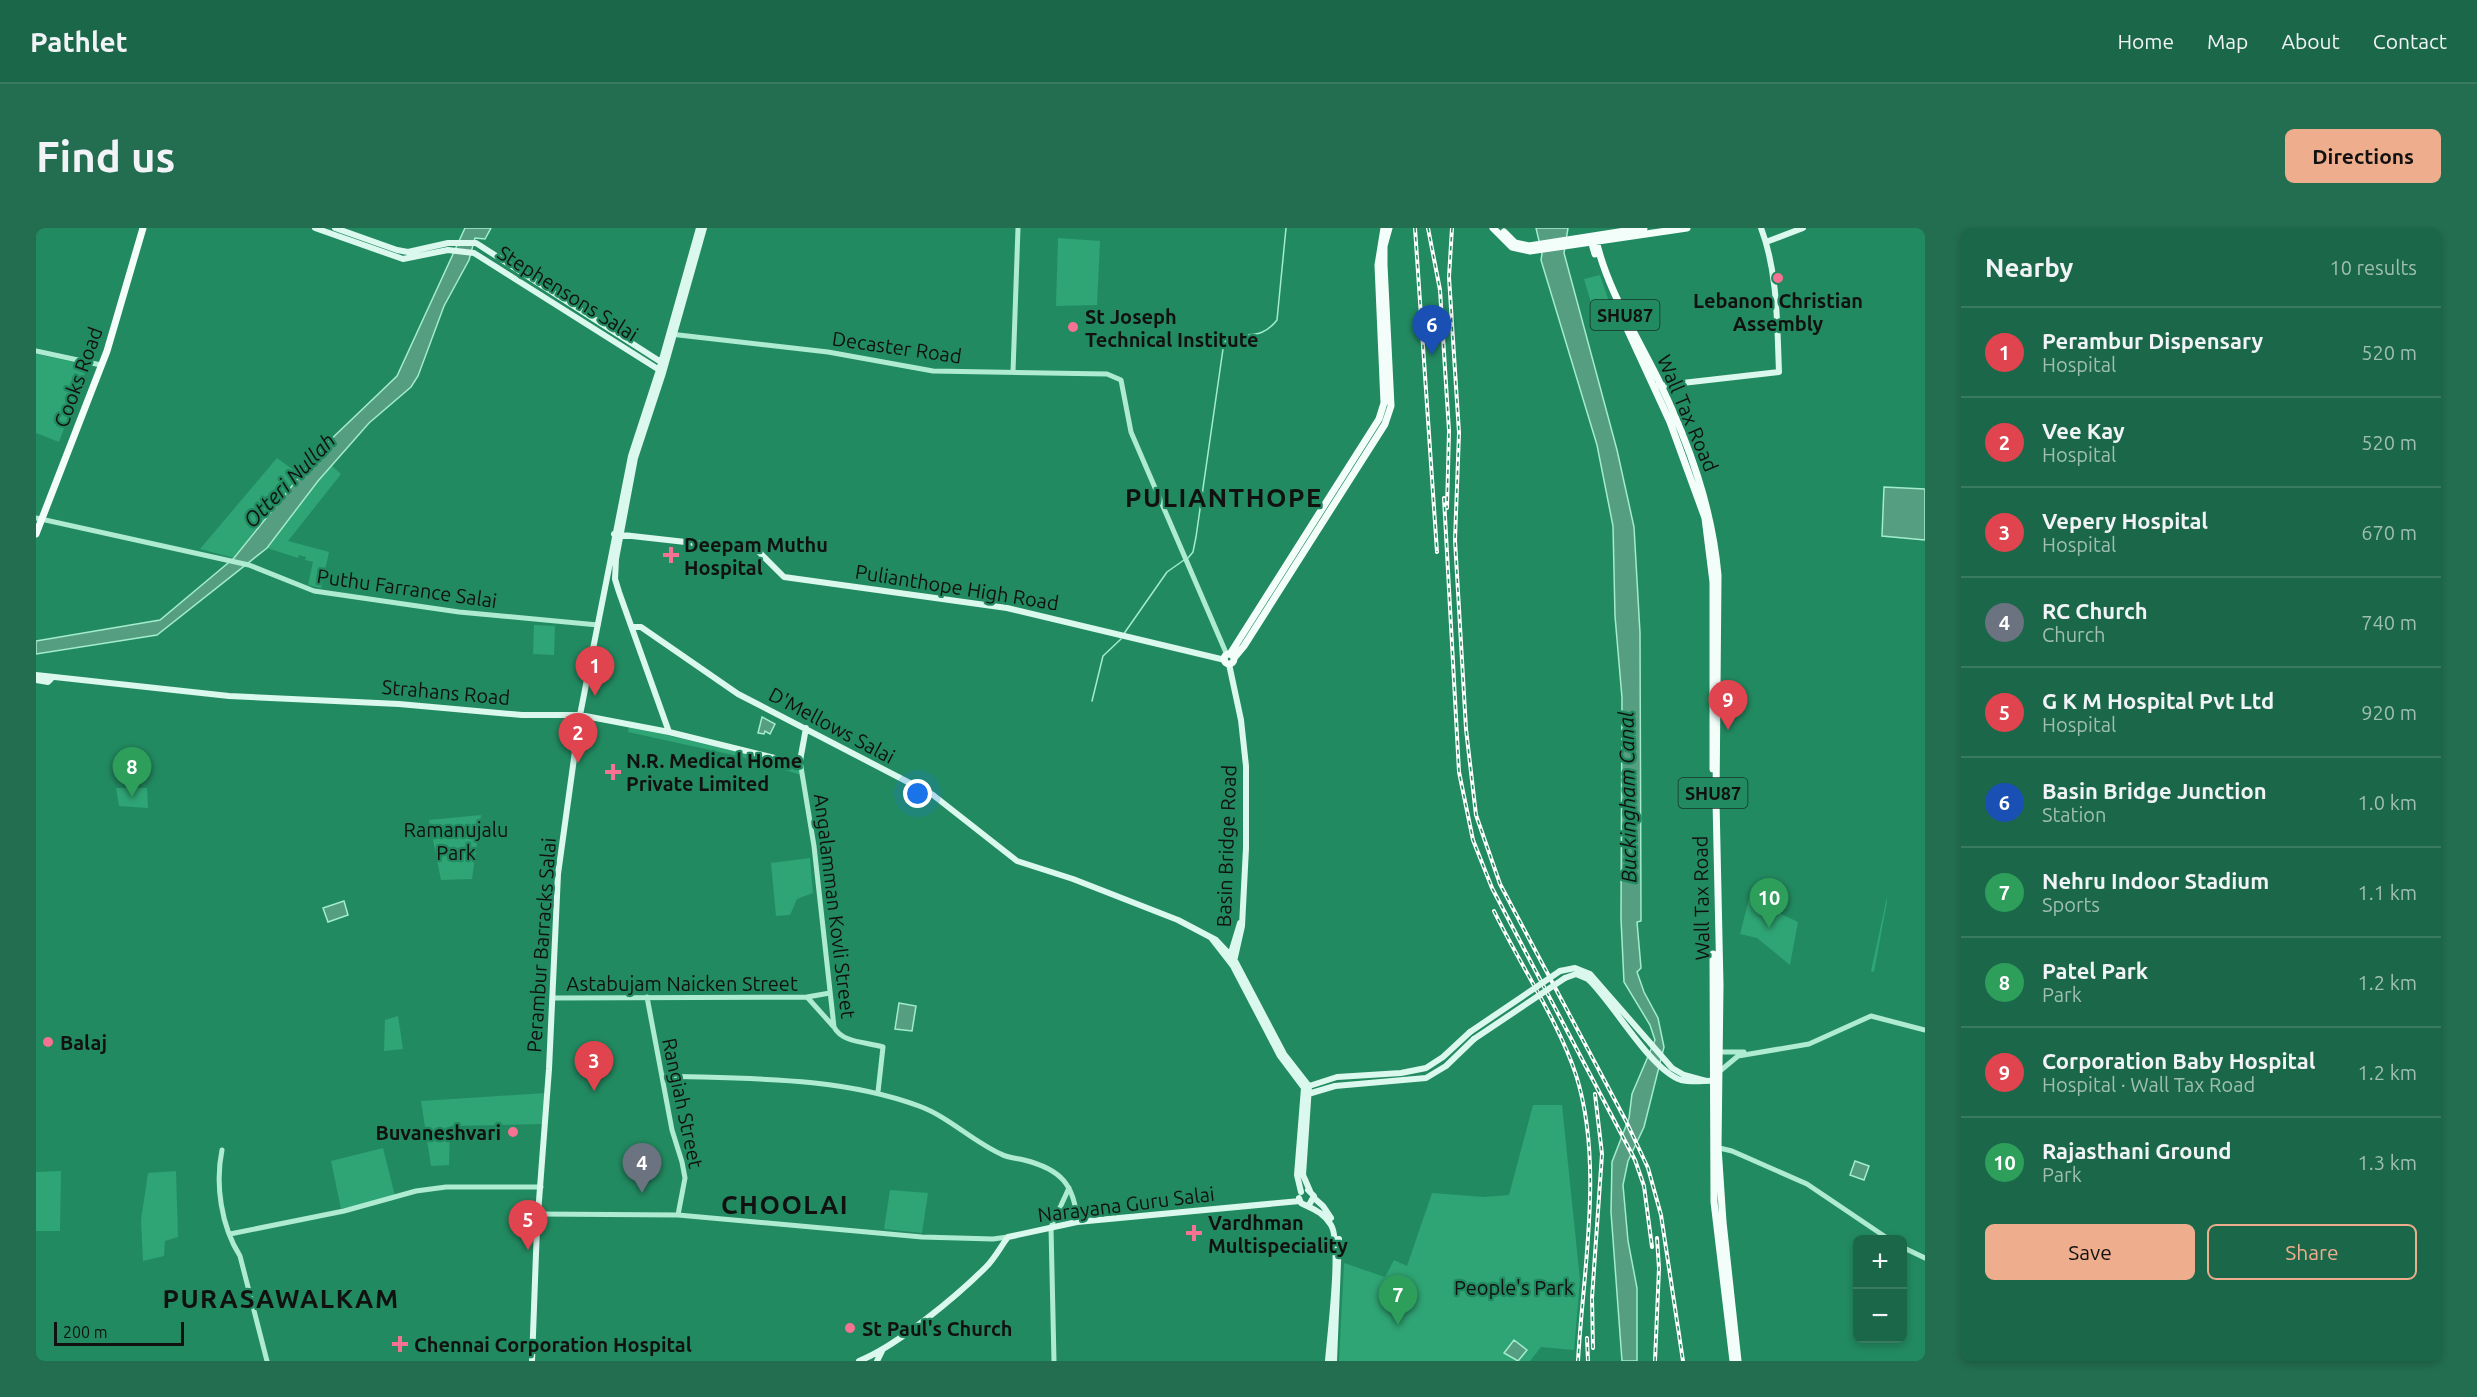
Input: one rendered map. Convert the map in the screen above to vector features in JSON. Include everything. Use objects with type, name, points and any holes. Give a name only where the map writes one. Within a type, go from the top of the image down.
[{"type":"main road","name":"Cooks Road","points":[[36,534],[39,519],[101,365],[143,228]]},
{"type":"main road","name":"Stephensons Salai","points":[[315,228],[404,259],[448,246],[474,253],[662,367]]},
{"type":"main road","name":"Stephensons Salai","points":[[335,228],[396,250],[408,252],[476,243],[662,367]]},
{"type":"main road","points":[[669,732],[615,579],[618,535],[635,458],[699,228]]},
{"type":"main road","points":[[671,334],[704,228]]},
{"type":"main road","points":[[1229,658],[1244,646],[1385,424],[1390,406],[1379,256],[1384,228]]},
{"type":"main road","points":[[1382,311],[1384,246],[1389,228]]},
{"type":"main road","points":[[1493,228],[1512,247],[1530,248],[1644,228]]},
{"type":"main road","points":[[1500,228],[1515,243],[1530,248]]},
{"type":"main road","points":[[1588,228],[1593,237]]},
{"type":"main road","points":[[1593,237],[1684,228]]},
{"type":"main road","points":[[1657,386],[1779,372],[1776,307],[1766,242],[1761,228]]},
{"type":"main road","points":[[1766,242],[1803,228]]},
{"type":"main road","name":"Wall Tax Road","points":[[1593,237],[1704,493],[1715,544],[1718,575],[1719,713],[1716,801],[1720,1071],[1713,1081]]},
{"type":"main road","name":"Wall Tax Road","points":[[1657,386],[1700,504],[1709,545],[1713,580],[1713,1081],[1716,1147],[1738,1361]]},
{"type":"main road","name":"Pulianthope High Road","points":[[618,535],[757,550],[784,577],[1007,608],[1229,658]]},
{"type":"main road","name":"Perambur Barracks Salai","points":[[532,1361],[538,1214],[553,998],[559,866],[580,715],[618,535]]},
{"type":"main road","name":"D'Mellows Salai","points":[[633,627],[641,627],[738,694],[933,795],[1017,861],[1073,879],[1178,920],[1212,939],[1232,960]]},
{"type":"main road","name":"Basin Bridge Road","points":[[1229,658],[1241,720],[1246,766],[1246,848],[1240,922],[1242,926],[1232,960]]},
{"type":"main road","name":"Strahans Road","points":[[36,675],[51,679],[307,701],[399,704],[522,715],[580,715],[669,732],[744,753],[791,763],[800,761]]},
{"type":"main road","name":"Strahans Road","points":[[36,680],[48,682],[51,679]]},
{"type":"main road","points":[[800,761],[806,728]]},
{"type":"main road","points":[[1232,960],[1307,1092],[1303,1175],[1314,1198],[1323,1206],[1334,1224],[1340,1242],[1334,1361]]},
{"type":"main road","points":[[1307,1092],[1337,1077],[1426,1068],[1443,1057],[1470,1032],[1560,971],[1575,968],[1590,974],[1648,1048]]},
{"type":"main road","points":[[1307,1092],[1335,1086],[1426,1078],[1446,1066],[1474,1039],[1565,978],[1576,974],[1588,979],[1665,1066],[1684,1075],[1713,1081]]},
{"type":"main road","points":[[1307,1092],[1298,1175],[1300,1201],[1324,1216],[1335,1236],[1328,1361]]},
{"type":"main road","name":"Wall Tax Road","points":[[1716,1147],[1714,1202],[1733,1361]]},
{"type":"main road","points":[[1301,1192],[1310,1191]]},
{"type":"main road","points":[[1309,1205],[1314,1198]]},
{"type":"main road","name":"Narayana Guru Salai","points":[[1008,1236],[1077,1222],[1300,1201]]},
{"type":"main road","points":[[859,1361],[870,1359],[883,1350],[988,1265],[1008,1236]]},
{"type":"main road","points":[[877,1361],[883,1350]]},
{"type":"street","points":[[1013,372],[1018,228]]},
{"type":"street","name":"Decaster Road","points":[[671,334],[828,352],[933,371],[1107,374],[1121,380],[1131,432],[1229,658]]},
{"type":"street","points":[[36,351],[101,365]]},
{"type":"street","name":"Puthu Farrance Salai","points":[[39,519],[249,565],[314,591],[459,612],[598,624]]},
{"type":"street","name":"Angalamman Kovli Street","points":[[800,761],[814,846],[834,1027],[838,1035],[844,1038],[883,1047],[878,1092]]},
{"type":"street","points":[[807,998],[830,993]]},
{"type":"street","name":"Rangiah Street","points":[[647,997],[685,1178],[678,1215]]},
{"type":"street","name":"Astabujam Naicken Street","points":[[553,998],[807,998],[834,1027]]},
{"type":"street","points":[[1719,1052],[1749,1053],[1809,1044],[1872,1016],[1925,1030]]},
{"type":"street","points":[[1720,1071],[1733,1059],[1749,1053]]},
{"type":"street","points":[[662,1076],[786,1081],[878,1092],[940,1115],[964,1134],[1002,1155],[1048,1168],[1062,1177],[1076,1205],[1077,1222]]},
{"type":"street","points":[[1716,1147],[1807,1184],[1884,1235]]},
{"type":"street","points":[[222,1150],[220,1201],[230,1234],[240,1256],[267,1361]]},
{"type":"street","points":[[230,1234],[344,1211],[416,1191],[446,1187],[541,1187]]},
{"type":"street","points":[[1053,1361],[1051,1227],[1069,1188]]},
{"type":"street","points":[[538,1214],[678,1215],[922,1237],[993,1239],[1008,1236]]},
{"type":"street","points":[[1907,1249],[1925,1258]]},
{"type":"green space","points":[[1058,238],[1100,241],[1097,305],[1056,306]]},
{"type":"green space","points":[[1600,275],[1613,314],[1596,320],[1584,279]]},
{"type":"green space","points":[[36,354],[88,365],[59,442],[36,433]]},
{"type":"green space","points":[[277,458],[299,474],[234,558],[200,549]]},
{"type":"green space","points":[[331,465],[341,474],[288,541],[329,552],[321,588],[308,585],[313,562],[305,560],[306,557],[299,555],[298,558],[267,548]]},
{"type":"green space","points":[[534,625],[555,626],[554,655],[533,654]]},
{"type":"green space","points":[[629,726],[797,766],[801,775],[742,757],[628,732]]},
{"type":"green space","points":[[116,788],[147,788],[148,808],[119,806]]},
{"type":"green space","name":"Ramanujalu Park","points":[[481,815],[472,879],[441,880],[429,820]]},
{"type":"green space","points":[[810,858],[813,893],[797,899],[790,915],[776,916],[771,863]]},
{"type":"green space","points":[[1887,897],[1887,902],[1874,972],[1871,971]]},
{"type":"green space","points":[[1749,899],[1798,922],[1790,965],[1757,938],[1740,934]]},
{"type":"green space","points":[[398,1016],[403,1049],[384,1051],[385,1020]]},
{"type":"green space","points":[[545,1093],[543,1124],[450,1126],[449,1165],[431,1166],[421,1101]]},
{"type":"green space","name":"People's Park","points":[[1533,1105],[1562,1105],[1580,1280],[1574,1350],[1541,1347],[1530,1361],[1339,1361],[1344,1263],[1385,1277],[1394,1260],[1407,1266],[1432,1193],[1484,1197],[1509,1195]]},
{"type":"green space","points":[[383,1148],[395,1196],[341,1209],[331,1161]]},
{"type":"green space","points":[[61,1171],[60,1231],[36,1231],[36,1172]]},
{"type":"green space","points":[[176,1171],[178,1237],[165,1241],[164,1256],[143,1261],[141,1220],[148,1173]]},
{"type":"green space","points":[[890,1190],[928,1193],[922,1233],[884,1229]]},
{"type":"water","points":[[465,228],[491,228],[485,239],[475,238],[469,260],[444,306],[418,376],[411,387],[369,423],[318,481],[267,548],[157,635],[36,654],[36,641],[160,620],[234,558],[324,446],[397,376]]},
{"type":"water","name":"Buckingham Canal","points":[[1536,228],[1568,228],[1564,253],[1617,450],[1634,527],[1640,633],[1641,921],[1637,922],[1641,968],[1637,972],[1644,992],[1658,1018],[1664,1047],[1644,1127],[1628,1161],[1623,1185],[1628,1241],[1637,1288],[1637,1361],[1622,1361],[1611,1212],[1612,1162],[1629,1118],[1632,1094],[1655,1040],[1650,1025],[1624,982],[1621,919],[1622,698],[1615,616],[1613,526],[1597,445],[1541,260],[1542,254]]},
{"type":"water","points":[[1884,487],[1925,489],[1925,540],[1882,536]]},
{"type":"water","points":[[762,717],[775,724],[770,734],[765,731],[764,734],[758,733]]},
{"type":"water","points":[[344,901],[348,915],[328,922],[323,908]]},
{"type":"water","points":[[899,1003],[916,1006],[912,1031],[895,1029]]},
{"type":"water","points":[[1855,1161],[1869,1166],[1864,1180],[1850,1175]]},
{"type":"water","points":[[1514,1340],[1527,1350],[1518,1361],[1504,1353]]},
{"type":"waterway","points":[[1188,558],[1193,552],[1196,537],[1224,342],[1238,336],[1258,334],[1277,320],[1286,228]]},
{"type":"waterway","points":[[1123,635],[1167,572],[1184,560]]},
{"type":"waterway","points":[[1092,701],[1103,656],[1121,639]]},
{"type":"railway","points":[[1415,228],[1437,552]]},
{"type":"railway","points":[[1428,228],[1440,290],[1449,431],[1447,508]]},
{"type":"railway","points":[[1452,228],[1449,277],[1459,433],[1455,540],[1466,729],[1476,815],[1500,884],[1626,1121],[1648,1168],[1661,1215],[1683,1361]]},
{"type":"railway","points":[[1444,498],[1459,772],[1473,840],[1492,888],[1635,1160],[1644,1186],[1652,1247]]},
{"type":"railway","points":[[1494,911],[1560,1034],[1576,1075],[1584,1109],[1589,1144],[1590,1180],[1587,1254],[1578,1361]]},
{"type":"railway","points":[[1593,1348],[1592,1298],[1602,1154],[1595,1094]]},
{"type":"railway","points":[[1655,1361],[1659,1268],[1657,1238]]},
{"type":"railway","points":[[1587,1338],[1588,1361]]},
{"type":"place","name":"Lebanon Christian Assembly","points":[[1778,278]]},
{"type":"place","name":"St Joseph Technical Institute","points":[[1073,327]]},
{"type":"place","name":"Basin Bridge Junction","points":[[1432,355]]},
{"type":"place","name":"Deepam Muthu Hospital","points":[[671,555]]},
{"type":"place","name":"Perambur Dispensary","points":[[595,696]]},
{"type":"place","name":"Corporation Baby Hospital","points":[[1728,730]]},
{"type":"place","name":"Vee Kay","points":[[578,763]]},
{"type":"place","name":"N.R. Medical Home Private Limited","points":[[613,772]]},
{"type":"place","name":"Patel Park","points":[[132,797]]},
{"type":"place","name":"Rajasthani Ground","points":[[1769,928]]},
{"type":"place","name":"Balaj","points":[[48,1042]]},
{"type":"place","name":"Vepery Hospital","points":[[594,1091]]},
{"type":"place","name":"Buvaneshvari","points":[[513,1132]]},
{"type":"place","name":"RC Church","points":[[642,1193]]},
{"type":"place","name":"Vardhman Multispeciality","points":[[1194,1233]]},
{"type":"place","name":"G K M Hospital Pvt Ltd","points":[[528,1250]]},
{"type":"place","name":"Nehru Indoor Stadium","points":[[1398,1325]]},
{"type":"place","name":"St Paul's Church","points":[[850,1328]]},
{"type":"place","name":"Chennai Corporation Hospital","points":[[400,1344]]},
{"type":"district","name":"PULIANTHOPE","points":[[1224,497]]},
{"type":"district","name":"CHOOLAI","points":[[785,1204]]},
{"type":"district","name":"PURASAWALKAM","points":[[281,1298]]},
{"type":"water label","name":"Otteri Nullah","points":[[289,480]]}]
